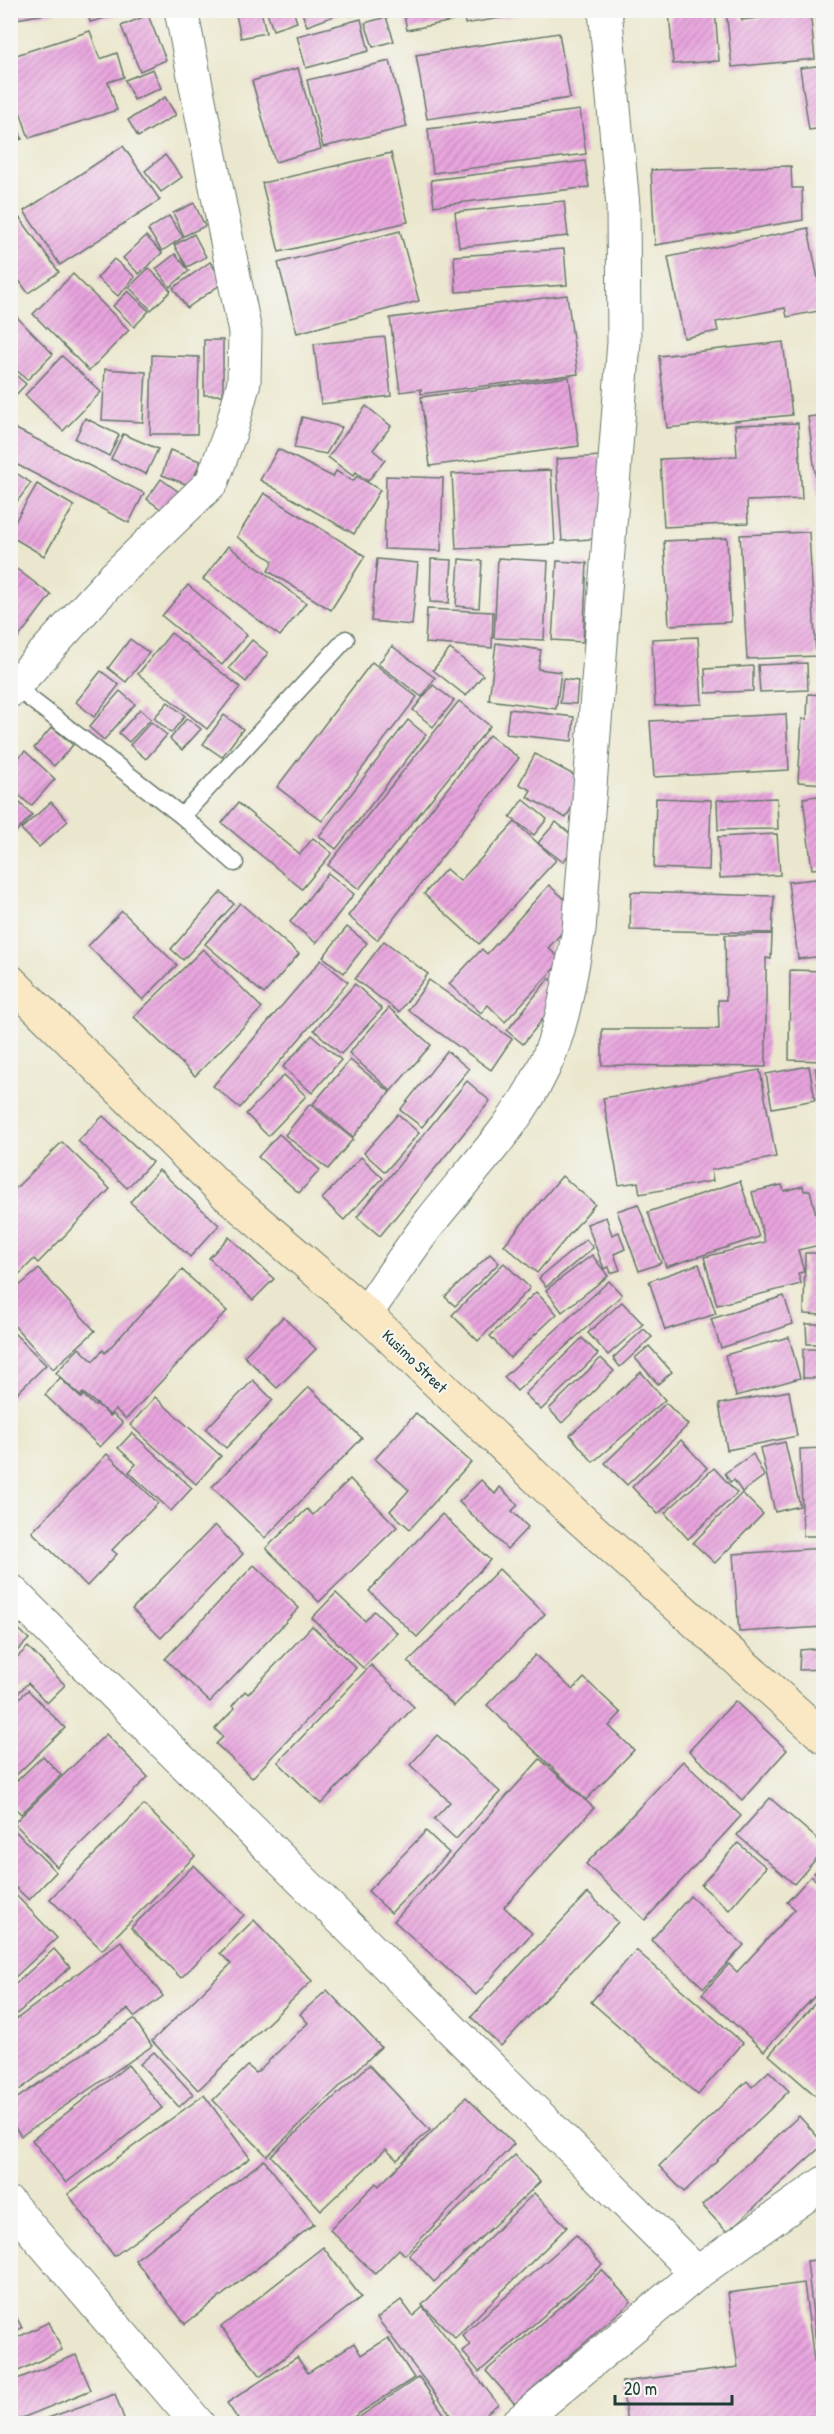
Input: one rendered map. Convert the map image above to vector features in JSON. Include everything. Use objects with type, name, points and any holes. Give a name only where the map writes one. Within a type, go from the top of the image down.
[{"type":"street","points":[[13,689],[112,579],[212,482],[231,430],[244,382],[245,332],[181,10]]},
{"type":"street","points":[[366,1314],[430,1222],[495,1143],[545,1066],[562,1011],[579,930],[624,342],[623,206],[605,10]]},
{"type":"street","name":"Kusimo Street","points":[[10,981],[227,1195],[366,1314],[567,1507],[824,1737]]},
{"type":"street","points":[[10,1590],[697,2273]]},
{"type":"street","points":[[517,2424],[697,2273],[824,2183]]},
{"type":"street","points":[[10,2204],[198,2424]]},
{"type":"lane","points":[[182,816],[346,639]]},
{"type":"lane","points":[[13,689],[182,816],[235,863]]},
{"type":"building","points":[[10,10],[57,10],[57,12],[10,20]]},
{"type":"building","points":[[87,10],[133,10],[133,11],[90,22]]},
{"type":"building","points":[[235,10],[261,10],[266,33],[241,38]]},
{"type":"building","points":[[266,10],[293,10],[297,22],[273,30]]},
{"type":"building","points":[[301,10],[348,10],[348,11],[307,26]]},
{"type":"building","points":[[350,10],[369,10],[370,11],[351,16]]},
{"type":"building","points":[[403,10],[456,10],[458,20],[407,30]]},
{"type":"building","points":[[463,10],[536,10],[536,12],[465,24]]},
{"type":"building","points":[[669,10],[715,10],[719,61],[673,64]]},
{"type":"building","points":[[726,10],[738,10],[742,20],[774,16],[773,10],[810,10],[815,59],[732,67]]},
{"type":"building","points":[[816,10],[824,10],[824,34],[819,34]]},
{"type":"building","points":[[148,15],[166,60],[140,71],[121,26]]},
{"type":"building","points":[[386,17],[394,41],[373,47],[365,23]]},
{"type":"building","points":[[361,19],[369,51],[306,68],[297,36]]},
{"type":"building","points":[[90,31],[100,59],[117,53],[124,77],[108,82],[117,110],[29,138],[10,82],[10,57]]},
{"type":"building","points":[[559,33],[570,98],[427,119],[416,55]]},
{"type":"building","points":[[390,61],[407,127],[323,147],[307,80]]},
{"type":"building","points":[[824,65],[824,128],[809,130],[800,68]]},
{"type":"building","points":[[298,68],[321,149],[275,162],[252,81]]},
{"type":"building","points":[[153,69],[161,88],[134,100],[125,80]]},
{"type":"building","points":[[165,97],[176,115],[138,137],[128,120]]},
{"type":"building","points":[[10,104],[22,139],[10,143]]},
{"type":"building","points":[[580,110],[586,154],[433,173],[428,129]]},
{"type":"building","points":[[123,146],[160,200],[60,265],[24,211]]},
{"type":"building","points":[[391,153],[408,222],[279,252],[262,183]]},
{"type":"building","points":[[165,155],[182,177],[161,192],[145,171]]},
{"type":"building","points":[[585,161],[589,187],[434,206],[431,180]]},
{"type":"building","points":[[791,166],[792,188],[802,188],[803,220],[655,245],[651,170]]},
{"type":"building","points":[[564,201],[568,236],[459,247],[455,212]]},
{"type":"building","points":[[194,203],[205,226],[184,236],[173,213]]},
{"type":"building","points":[[169,216],[183,237],[162,251],[148,230]]},
{"type":"building","points":[[20,218],[59,272],[28,293],[10,268],[10,225]]},
{"type":"building","points":[[808,228],[824,310],[787,317],[785,308],[716,322],[718,331],[684,338],[668,257]]},
{"type":"building","points":[[400,231],[419,301],[297,333],[278,263]]},
{"type":"building","points":[[194,234],[206,257],[187,267],[174,245]]},
{"type":"building","points":[[146,236],[162,253],[139,274],[123,258]]},
{"type":"building","points":[[564,249],[567,285],[456,292],[454,256]]},
{"type":"building","points":[[175,254],[189,271],[170,287],[156,269]]},
{"type":"building","points":[[114,259],[135,277],[118,296],[97,278]]},
{"type":"building","points":[[210,262],[224,282],[187,308],[173,288]]},
{"type":"building","points":[[149,268],[171,291],[151,310],[129,287]]},
{"type":"building","points":[[73,274],[129,330],[89,371],[33,314]]},
{"type":"building","points":[[128,291],[149,311],[134,327],[113,306]]},
{"type":"building","points":[[567,295],[578,374],[421,394],[421,389],[400,392],[390,318]]},
{"type":"building","points":[[10,310],[53,354],[27,380],[10,364]]},
{"type":"building","points":[[385,337],[391,396],[321,404],[314,344]]},
{"type":"building","points":[[204,340],[223,340],[223,395],[204,395]]},
{"type":"building","points":[[783,342],[792,415],[667,428],[659,356]]},
{"type":"building","points":[[152,355],[199,357],[197,434],[150,434]]},
{"type":"building","points":[[62,356],[101,392],[63,431],[25,395]]},
{"type":"building","points":[[105,369],[146,372],[143,422],[102,420]]},
{"type":"building","points":[[10,370],[26,384],[10,401]]},
{"type":"building","points":[[569,377],[579,446],[430,466],[421,397]]},
{"type":"building","points":[[366,406],[391,426],[373,450],[385,460],[368,481],[356,472],[353,476],[328,457]]},
{"type":"building","points":[[824,415],[824,496],[818,496],[808,417]]},
{"type":"building","points":[[302,417],[342,427],[326,454],[294,448]]},
{"type":"building","points":[[85,418],[119,435],[109,456],[75,439]]},
{"type":"building","points":[[798,423],[802,499],[747,501],[748,523],[664,527],[660,459],[737,456],[735,425]]},
{"type":"building","points":[[10,426],[144,493],[129,523],[10,461]]},
{"type":"building","points":[[123,434],[158,449],[146,474],[111,459]]},
{"type":"building","points":[[278,449],[333,477],[336,471],[353,481],[357,476],[380,490],[354,534],[260,480]]},
{"type":"building","points":[[170,450],[200,461],[191,486],[162,475]]},
{"type":"building","points":[[600,456],[606,538],[562,541],[556,459]]},
{"type":"building","points":[[10,469],[31,483],[10,511]]},
{"type":"building","points":[[551,470],[555,544],[456,549],[452,474]]},
{"type":"building","points":[[386,476],[443,478],[441,551],[384,549]]},
{"type":"building","points":[[161,479],[179,492],[165,512],[147,499]]},
{"type":"building","points":[[37,484],[74,506],[44,556],[10,536],[10,530]]},
{"type":"building","points":[[264,493],[365,556],[331,610],[268,571],[273,561],[237,537]]},
{"type":"building","points":[[809,532],[816,656],[747,659],[740,535]]},
{"type":"building","points":[[727,538],[731,622],[669,625],[664,541]]},
{"type":"building","points":[[228,546],[306,603],[280,636],[203,579]]},
{"type":"building","points":[[498,558],[548,561],[544,640],[494,638]]},
{"type":"building","points":[[377,559],[418,563],[412,625],[371,621]]},
{"type":"building","points":[[431,559],[452,560],[449,603],[430,602]]},
{"type":"building","points":[[459,559],[482,561],[479,608],[456,606]]},
{"type":"building","points":[[557,561],[587,563],[583,642],[552,640]]},
{"type":"building","points":[[10,564],[51,595],[16,641],[10,637]]},
{"type":"building","points":[[188,585],[247,635],[222,665],[162,616]]},
{"type":"building","points":[[427,609],[493,612],[492,648],[425,643]]},
{"type":"building","points":[[171,633],[240,687],[207,729],[138,674]]},
{"type":"building","points":[[698,637],[702,704],[655,706],[652,639]]},
{"type":"building","points":[[130,639],[149,653],[126,682],[108,668]]},
{"type":"building","points":[[252,640],[268,653],[246,682],[229,668]]},
{"type":"building","points":[[496,643],[541,650],[538,669],[561,672],[556,709],[489,700]]},
{"type":"building","points":[[392,646],[435,678],[422,697],[378,664]]},
{"type":"building","points":[[450,649],[483,675],[466,696],[433,670]]},
{"type":"building","points":[[372,662],[417,697],[322,821],[277,787]]},
{"type":"building","points":[[807,663],[808,690],[760,692],[758,665]]},
{"type":"building","points":[[753,666],[753,691],[706,693],[705,669]]},
{"type":"building","points":[[101,671],[119,685],[94,717],[76,702]]},
{"type":"building","points":[[563,679],[578,681],[576,704],[560,703]]},
{"type":"building","points":[[433,685],[454,701],[433,727],[413,710]]},
{"type":"building","points":[[120,691],[135,704],[104,740],[89,727]]},
{"type":"building","points":[[808,694],[824,695],[824,784],[798,782],[802,719],[807,719]]},
{"type":"building","points":[[459,701],[490,726],[359,889],[328,865]]},
{"type":"building","points":[[168,702],[185,716],[171,733],[154,718]]},
{"type":"building","points":[[140,709],[151,719],[129,742],[119,733]]},
{"type":"building","points":[[509,709],[574,717],[572,741],[506,734]]},
{"type":"building","points":[[786,714],[789,770],[654,777],[650,721]]},
{"type":"building","points":[[224,715],[243,729],[222,757],[203,744]]},
{"type":"building","points":[[187,718],[201,729],[182,750],[170,739]]},
{"type":"building","points":[[408,720],[426,735],[336,849],[319,836]]},
{"type":"building","points":[[151,722],[167,735],[146,759],[130,745]]},
{"type":"building","points":[[52,727],[73,745],[54,766],[34,748]]},
{"type":"building","points":[[489,735],[519,758],[377,940],[348,916]]},
{"type":"building","points":[[25,751],[55,779],[31,806],[10,787],[10,767]]},
{"type":"building","points":[[535,754],[585,781],[566,818],[527,797],[531,790],[519,784]]},
{"type":"building","points":[[824,795],[824,868],[812,869],[803,798]]},
{"type":"building","points":[[13,796],[32,815],[10,838],[10,799]]},
{"type":"building","points":[[656,798],[711,800],[709,870],[654,868]]},
{"type":"building","points":[[777,798],[778,829],[718,830],[717,800]]},
{"type":"building","points":[[523,799],[547,819],[534,835],[510,817]]},
{"type":"building","points":[[51,802],[68,821],[39,847],[21,829]]},
{"type":"building","points":[[238,803],[300,854],[313,838],[332,853],[302,889],[222,823]]},
{"type":"building","points":[[515,822],[556,860],[479,944],[424,894],[446,869],[460,881]]},
{"type":"building","points":[[556,822],[579,841],[563,862],[538,843]]},
{"type":"building","points":[[777,834],[780,875],[720,878],[718,837]]},
{"type":"building","points":[[328,873],[354,894],[316,943],[290,922]]},
{"type":"building","points":[[824,878],[824,956],[798,959],[788,882]]},
{"type":"building","points":[[549,885],[580,913],[548,948],[562,960],[505,1022],[488,1005],[481,1013],[449,984],[482,949],[487,954]]},
{"type":"building","points":[[221,892],[234,904],[183,960],[171,949]]},
{"type":"building","points":[[631,892],[774,896],[772,933],[630,930]]},
{"type":"building","points":[[240,903],[299,954],[264,994],[205,944]]},
{"type":"building","points":[[122,911],[177,965],[143,1000],[88,946]]},
{"type":"building","points":[[347,927],[367,943],[344,973],[323,957]]},
{"type":"building","points":[[772,934],[771,959],[766,958],[766,1067],[602,1065],[602,1029],[719,1029],[718,1000],[726,1000],[725,935]]},
{"type":"building","points":[[384,941],[428,974],[399,1012],[355,979]]},
{"type":"building","points":[[203,949],[262,1008],[195,1076],[134,1017]]},
{"type":"building","points":[[321,960],[348,982],[240,1108],[213,1086]]},
{"type":"building","points":[[790,970],[824,971],[824,1061],[789,1060]]},
{"type":"building","points":[[549,978],[565,991],[523,1044],[507,1031]]},
{"type":"building","points":[[429,980],[512,1039],[491,1070],[408,1010]]},
{"type":"building","points":[[355,984],[382,1009],[341,1054],[314,1030]]},
{"type":"building","points":[[389,1008],[431,1045],[391,1091],[349,1053]]},
{"type":"building","points":[[312,1035],[341,1060],[312,1093],[283,1067]]},
{"type":"building","points":[[447,1051],[469,1069],[422,1127],[400,1110]]},
{"type":"building","points":[[350,1060],[390,1092],[353,1137],[313,1104]]},
{"type":"building","points":[[809,1066],[815,1100],[772,1108],[766,1074]]},
{"type":"building","points":[[824,1067],[824,1088],[818,1089],[815,1068]]},
{"type":"building","points":[[760,1070],[776,1157],[711,1170],[713,1181],[640,1194],[638,1182],[619,1185],[603,1098]]},
{"type":"building","points":[[284,1075],[306,1096],[268,1136],[246,1114]]},
{"type":"building","points":[[467,1081],[490,1101],[380,1236],[357,1217]]},
{"type":"building","points":[[819,1097],[824,1097],[824,1115],[822,1115]]},
{"type":"building","points":[[310,1104],[353,1139],[328,1169],[285,1135]]},
{"type":"building","points":[[398,1114],[419,1133],[385,1172],[364,1153]]},
{"type":"building","points":[[103,1116],[152,1162],[127,1188],[78,1141]]},
{"type":"building","points":[[279,1134],[320,1170],[299,1193],[258,1157]]},
{"type":"building","points":[[62,1142],[110,1189],[38,1263],[34,1259],[10,1284],[10,1194]]},
{"type":"building","points":[[361,1157],[383,1178],[344,1220],[322,1199]]},
{"type":"building","points":[[159,1170],[219,1225],[190,1257],[130,1202]]},
{"type":"building","points":[[562,1176],[595,1204],[537,1273],[504,1245]]},
{"type":"building","points":[[740,1181],[759,1237],[666,1267],[648,1212]]},
{"type":"building","points":[[782,1185],[784,1191],[803,1186],[804,1191],[810,1190],[820,1230],[817,1230],[820,1245],[798,1250],[804,1272],[798,1273],[801,1284],[717,1305],[704,1257],[765,1242],[752,1192]]},
{"type":"building","points":[[821,1193],[824,1193],[824,1212],[821,1212]]},
{"type":"building","points":[[638,1204],[661,1263],[639,1271],[617,1211]]},
{"type":"building","points":[[606,1217],[612,1235],[619,1232],[625,1249],[614,1254],[620,1270],[611,1273],[609,1267],[604,1269],[587,1224]]},
{"type":"building","points":[[229,1237],[274,1279],[253,1300],[209,1258]]},
{"type":"building","points":[[586,1239],[593,1248],[546,1287],[539,1278]]},
{"type":"building","points":[[805,1253],[824,1253],[824,1315],[804,1314]]},
{"type":"building","points":[[490,1254],[499,1263],[455,1306],[445,1297]]},
{"type":"building","points":[[592,1255],[608,1276],[562,1312],[546,1290]]},
{"type":"building","points":[[504,1263],[530,1288],[478,1341],[452,1315]]},
{"type":"building","points":[[699,1264],[716,1314],[665,1330],[649,1281]]},
{"type":"building","points":[[39,1269],[95,1331],[53,1369],[10,1321],[10,1294]]},
{"type":"building","points":[[182,1270],[227,1311],[126,1419],[115,1409],[110,1415],[83,1393],[80,1396],[56,1373],[79,1348],[93,1361],[103,1350],[105,1353]]},
{"type":"building","points":[[609,1281],[622,1295],[517,1391],[504,1377]]},
{"type":"building","points":[[536,1292],[557,1314],[510,1358],[490,1336]]},
{"type":"building","points":[[784,1296],[793,1324],[721,1348],[711,1319]]},
{"type":"building","points":[[622,1302],[643,1324],[608,1355],[588,1333]]},
{"type":"building","points":[[283,1317],[316,1349],[277,1388],[244,1356]]},
{"type":"building","points":[[806,1324],[824,1324],[824,1344],[807,1344]]},
{"type":"building","points":[[10,1329],[46,1365],[10,1400]]},
{"type":"building","points":[[644,1329],[652,1337],[620,1367],[613,1358]]},
{"type":"building","points":[[789,1337],[800,1378],[736,1396],[725,1355]]},
{"type":"building","points":[[582,1338],[598,1354],[541,1410],[525,1394]]},
{"type":"building","points":[[649,1346],[672,1372],[658,1384],[635,1358]]},
{"type":"building","points":[[803,1349],[824,1349],[824,1378],[803,1378]]},
{"type":"building","points":[[601,1358],[614,1371],[562,1423],[549,1409]]},
{"type":"building","points":[[641,1372],[665,1400],[593,1462],[570,1435]]},
{"type":"building","points":[[60,1378],[81,1398],[83,1395],[95,1406],[97,1404],[110,1416],[113,1414],[123,1423],[100,1447],[45,1395]]},
{"type":"building","points":[[253,1380],[273,1400],[226,1448],[206,1429]]},
{"type":"building","points":[[309,1387],[362,1438],[265,1538],[212,1487]]},
{"type":"building","points":[[789,1391],[797,1436],[727,1450],[719,1404]]},
{"type":"building","points":[[155,1397],[221,1456],[196,1484],[130,1425]]},
{"type":"building","points":[[666,1403],[688,1425],[627,1485],[605,1463]]},
{"type":"building","points":[[416,1413],[471,1462],[410,1529],[390,1511],[409,1490],[375,1459]]},
{"type":"building","points":[[132,1433],[192,1488],[171,1511],[129,1472],[136,1464],[118,1448]]},
{"type":"building","points":[[681,1440],[707,1468],[658,1514],[632,1487]]},
{"type":"building","points":[[785,1442],[800,1506],[775,1512],[760,1448]]},
{"type":"building","points":[[824,1448],[824,1536],[803,1536],[800,1449]]},
{"type":"building","points":[[107,1454],[158,1503],[112,1550],[117,1554],[87,1586],[32,1532]]},
{"type":"building","points":[[753,1454],[764,1476],[742,1492],[734,1480],[730,1482],[725,1473]]},
{"type":"building","points":[[714,1468],[737,1493],[688,1539],[665,1513]]},
{"type":"building","points":[[350,1479],[397,1527],[319,1602],[266,1548],[307,1509],[313,1515]]},
{"type":"building","points":[[481,1480],[495,1494],[500,1487],[518,1505],[512,1511],[528,1527],[507,1549],[459,1502]]},
{"type":"building","points":[[742,1493],[763,1514],[715,1563],[693,1543]]},
{"type":"building","points":[[442,1514],[490,1560],[417,1637],[369,1591]]},
{"type":"building","points":[[215,1525],[243,1554],[161,1638],[132,1609]]},
{"type":"building","points":[[824,1548],[824,1627],[739,1632],[733,1554]]},
{"type":"building","points":[[254,1565],[299,1608],[210,1702],[165,1659]]},
{"type":"building","points":[[499,1569],[545,1614],[454,1706],[408,1662]]},
{"type":"building","points":[[336,1593],[365,1621],[374,1611],[397,1633],[363,1668],[312,1618]]},
{"type":"building","points":[[10,1621],[29,1639],[10,1658]]},
{"type":"building","points":[[312,1626],[356,1668],[252,1778],[216,1744],[223,1737],[215,1729],[235,1708],[232,1706],[245,1691],[248,1694]]},
{"type":"building","points":[[28,1647],[65,1685],[47,1703],[28,1683],[10,1701],[10,1664]]},
{"type":"building","points":[[824,1648],[824,1669],[799,1670],[800,1650]]},
{"type":"building","points":[[535,1655],[573,1690],[584,1678],[621,1713],[609,1726],[634,1750],[586,1800],[487,1705]]},
{"type":"building","points":[[371,1665],[414,1707],[321,1804],[278,1762]]},
{"type":"building","points":[[28,1690],[65,1728],[10,1781],[10,1707]]},
{"type":"building","points":[[735,1701],[787,1750],[742,1800],[689,1751]]},
{"type":"building","points":[[106,1734],[148,1777],[57,1867],[14,1823]]},
{"type":"building","points":[[437,1735],[500,1792],[456,1839],[434,1819],[450,1802],[410,1765]]},
{"type":"building","points":[[43,1756],[61,1775],[21,1814],[10,1803],[10,1787]]},
{"type":"building","points":[[540,1759],[594,1808],[504,1907],[532,1933],[476,1995],[394,1921]]},
{"type":"building","points":[[683,1761],[741,1816],[645,1920],[586,1864]]},
{"type":"building","points":[[770,1798],[824,1845],[824,1850],[794,1884],[737,1835]]},
{"type":"building","points":[[144,1805],[195,1856],[102,1950],[50,1899]]},
{"type":"building","points":[[10,1826],[56,1872],[29,1900],[10,1882]]},
{"type":"building","points":[[426,1831],[449,1853],[391,1913],[368,1891]]},
{"type":"building","points":[[738,1843],[766,1867],[729,1910],[701,1885]]},
{"type":"building","points":[[824,1863],[824,1881],[814,1873]]},
{"type":"building","points":[[194,1865],[244,1915],[181,1978],[131,1928]]},
{"type":"building","points":[[811,1876],[824,1887],[824,1986],[764,2051],[702,1994],[729,1964],[737,1972],[795,1909],[787,1902]]},
{"type":"building","points":[[10,1889],[57,1938],[10,1982]]},
{"type":"building","points":[[588,1893],[618,1922],[501,2046],[471,2017]]},
{"type":"building","points":[[690,1896],[744,1945],[704,1988],[651,1940]]},
{"type":"building","points":[[254,1920],[312,1981],[198,2090],[152,2041],[231,1964],[220,1953]]},
{"type":"building","points":[[121,1941],[163,1996],[135,2017],[128,2009],[10,2097],[10,2024]]},
{"type":"building","points":[[54,1949],[70,1967],[10,2020],[10,1989]]},
{"type":"building","points":[[636,1950],[743,2043],[698,2095],[591,2002]]},
{"type":"building","points":[[327,1990],[381,2047],[267,2156],[213,2100],[248,2066],[256,2073],[308,2023],[300,2014]]},
{"type":"building","points":[[824,1993],[824,2103],[769,2055]]},
{"type":"building","points":[[134,2019],[152,2046],[21,2136],[10,2120],[10,2103]]},
{"type":"building","points":[[154,2052],[193,2094],[179,2107],[140,2064]]},
{"type":"building","points":[[128,2065],[162,2108],[66,2183],[32,2140]]},
{"type":"building","points":[[369,2065],[430,2130],[397,2160],[386,2149],[321,2210],[271,2156]]},
{"type":"building","points":[[769,2071],[789,2091],[684,2192],[659,2166],[747,2081],[752,2087]]},
{"type":"building","points":[[204,2095],[250,2158],[114,2256],[68,2194]]},
{"type":"building","points":[[466,2097],[514,2144],[405,2255],[399,2249],[375,2274],[330,2230],[376,2183],[379,2186]]},
{"type":"building","points":[[799,2116],[824,2144],[727,2232],[702,2205]]},
{"type":"building","points":[[515,2155],[540,2182],[434,2282],[409,2255]]},
{"type":"building","points":[[264,2160],[314,2224],[185,2324],[135,2260]]},
{"type":"building","points":[[534,2193],[567,2227],[455,2338],[422,2305]]},
{"type":"building","points":[[576,2235],[602,2265],[479,2372],[462,2351],[470,2345],[462,2335]]},
{"type":"building","points":[[323,2247],[361,2297],[261,2376],[221,2327]]},
{"type":"building","points":[[824,2259],[824,2396],[822,2397],[807,2261]]},
{"type":"building","points":[[602,2270],[631,2302],[515,2404],[486,2371]]},
{"type":"building","points":[[804,2283],[821,2415],[758,2424],[627,2424],[622,2382],[738,2367],[728,2293]]},
{"type":"building","points":[[401,2300],[413,2316],[423,2307],[498,2404],[472,2424],[458,2424],[377,2318]]},
{"type":"building","points":[[10,2305],[22,2328],[10,2334]]},
{"type":"building","points":[[49,2322],[62,2350],[10,2375],[10,2341]]},
{"type":"building","points":[[388,2338],[414,2378],[343,2424],[241,2424],[227,2403],[297,2357],[308,2373],[354,2343],[361,2355]]},
{"type":"building","points":[[76,2355],[91,2390],[10,2423],[10,2382]]},
{"type":"building","points":[[419,2377],[451,2424],[349,2424]]},
{"type":"building","points":[[115,2394],[126,2424],[34,2424],[34,2423]]}]
